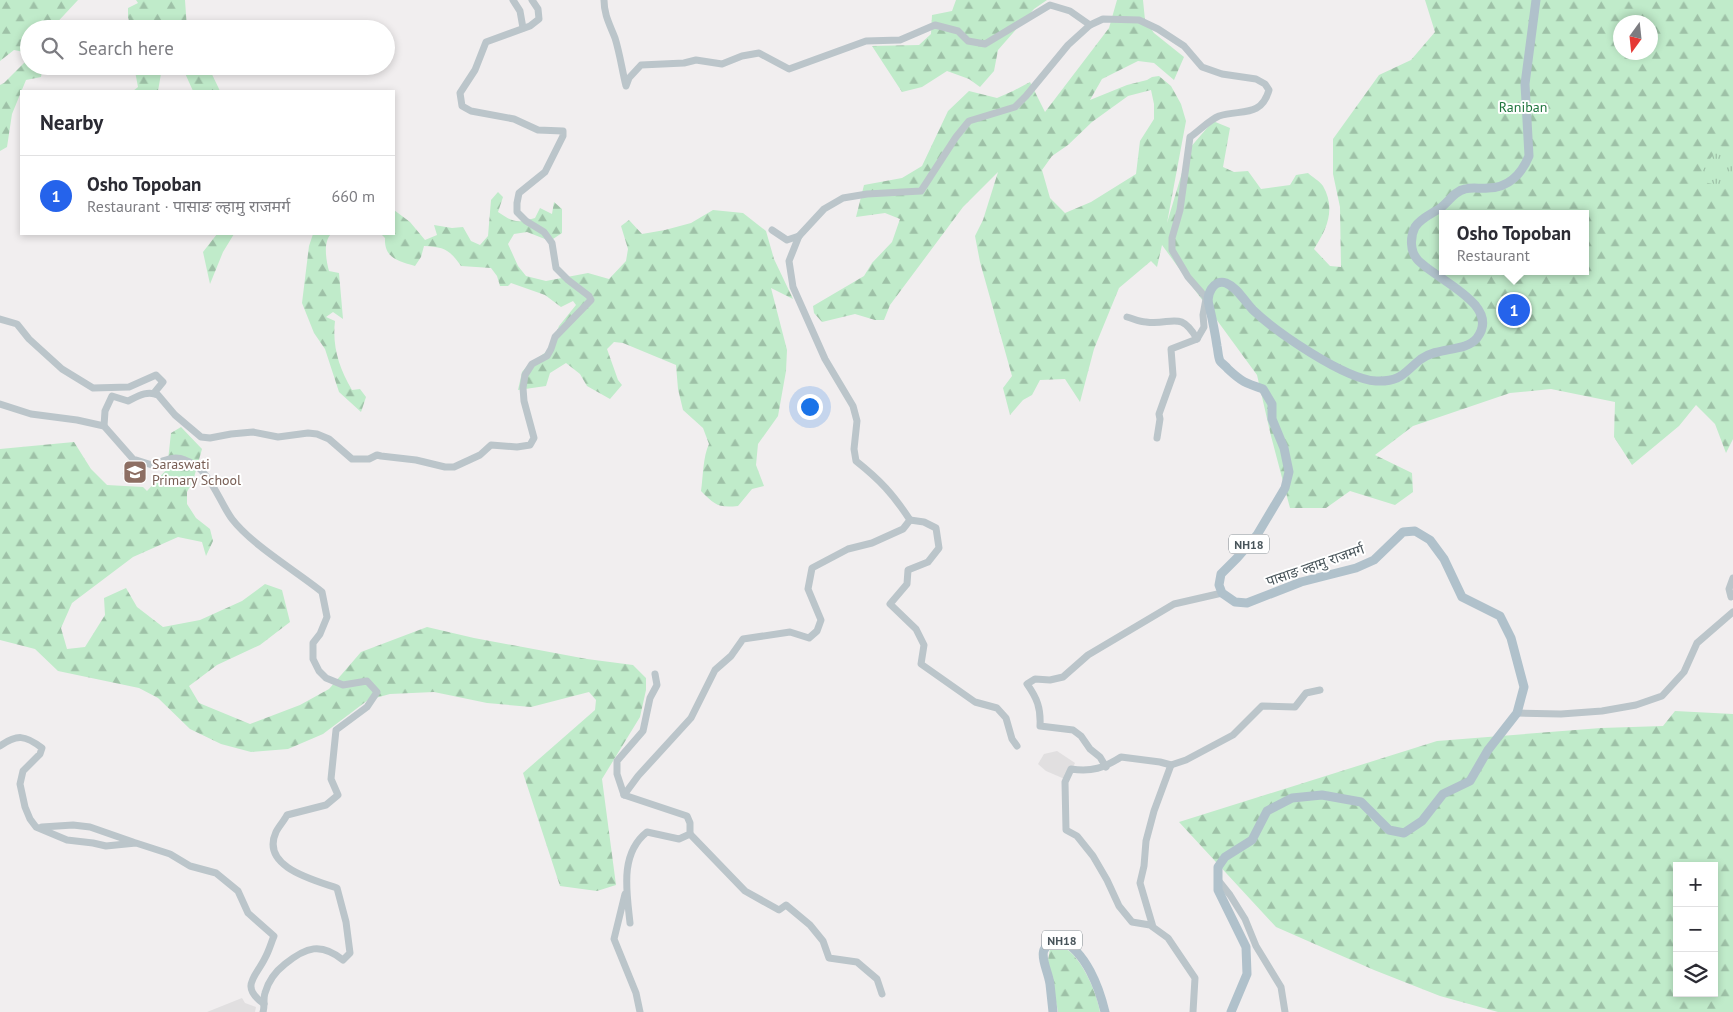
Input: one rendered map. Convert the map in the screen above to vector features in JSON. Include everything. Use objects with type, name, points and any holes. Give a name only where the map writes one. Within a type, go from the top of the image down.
[{"type":"main road","points":[[1207,300],[1211,289],[1216,284],[1222,282],[1228,284],[1237,291],[1251,308],[1284,336],[1332,364],[1375,381],[1398,378],[1407,373],[1426,355],[1435,351],[1465,346],[1476,339],[1482,324],[1481,314],[1464,293],[1418,260],[1412,250],[1412,238],[1416,226],[1441,208],[1457,193],[1464,189],[1476,187],[1500,187],[1514,178],[1525,166],[1530,156],[1525,84],[1536,0]]},
{"type":"main road","name":"NH18","points":[[1207,300],[1220,361],[1241,381],[1263,389],[1272,404],[1272,419],[1284,448],[1289,472],[1285,488],[1257,535],[1221,574],[1219,585],[1222,593]]},
{"type":"main road","name":"पासाङ ल्हामु राजमर्ग","points":[[1218,880],[1218,867],[1222,860],[1252,840],[1267,811],[1292,798],[1322,795],[1362,802],[1389,830],[1404,833],[1422,821],[1443,794],[1470,781],[1488,750],[1517,713],[1524,687],[1511,638],[1500,616],[1462,597],[1444,559],[1430,540],[1415,531],[1403,532],[1374,560],[1356,568],[1301,582],[1246,603],[1235,602],[1222,593]]},
{"type":"main road","points":[[1218,880],[1218,890],[1246,947],[1247,974],[1231,1012]]},
{"type":"main road","name":"NH18","points":[[1053,1012],[1050,982],[1043,959],[1043,952],[1049,943],[1061,940],[1070,944],[1080,953],[1100,992],[1105,1012]]},
{"type":"street","points":[[513,0],[520,11],[523,28]]},
{"type":"street","points":[[104,426],[105,411],[112,396],[128,401],[144,393],[158,395],[175,415],[201,437],[210,438],[253,432],[278,437],[308,433],[317,434],[329,439],[352,459],[369,459],[377,455],[454,467],[480,455],[491,445],[517,447],[530,445],[534,438],[524,400],[523,388],[526,375],[532,364],[547,356],[555,336],[590,300],[589,296],[556,268],[552,243],[544,232],[526,221],[517,212],[519,193],[545,172],[563,136],[563,131],[538,130],[514,120],[471,111],[462,106],[460,94],[476,70],[486,42],[530,26],[539,19],[538,9],[532,0]]},
{"type":"street","points":[[604,0],[607,22],[615,37],[626,86],[629,78],[640,65],[684,63],[696,60],[722,64],[742,56],[759,53],[790,69],[866,40],[900,40],[935,25],[958,32],[968,41],[985,44],[1050,5],[1070,11],[1090,25]]},
{"type":"street","points":[[1018,746],[1012,739],[1006,718],[997,708],[974,702],[921,664],[924,645],[916,629],[890,604],[907,584],[908,570],[928,562],[939,548],[936,528],[924,522],[910,520],[895,497],[856,461],[854,449],[857,421],[853,406],[825,359],[793,287],[788,261],[800,236],[824,209],[843,198],[867,194],[921,191],[956,137],[969,121],[1015,107],[1068,45],[1090,25],[1103,19],[1139,20],[1158,29],[1184,46],[1202,67],[1222,74],[1256,79],[1265,84],[1269,90],[1266,101],[1257,110],[1217,117],[1190,137],[1180,210],[1172,238],[1172,250],[1188,277],[1207,300],[1203,314],[1204,327],[1197,339],[1171,350],[1173,375],[1159,414],[1157,438]]},
{"type":"street","points":[[772,230],[787,240],[800,236]]},
{"type":"street","points":[[1127,317],[1147,323],[1177,320],[1191,328],[1197,339]]},
{"type":"street","points":[[0,319],[17,324],[28,339],[62,369],[93,388],[129,387],[156,374],[164,382],[154,394]]},
{"type":"street","points":[[0,404],[31,414],[77,420],[104,426],[133,459],[152,465],[171,457],[186,460],[204,472],[233,520],[258,544],[322,592],[327,617],[320,634],[313,643],[313,659],[319,671],[326,678],[343,685],[367,681],[377,692],[367,707],[336,730],[331,779],[338,795],[326,805],[287,815],[276,833],[273,846],[275,856],[292,872],[337,888],[346,922],[350,953],[343,960],[333,952],[310,948],[299,952],[280,968],[269,982],[265,994],[263,1012]]},
{"type":"street","points":[[624,795],[638,776],[691,718],[715,670],[731,656],[743,639],[790,632],[809,638],[817,631],[821,620],[808,588],[812,568],[848,549],[872,543],[903,529],[910,520]]},
{"type":"street","points":[[1733,578],[1729,589],[1732,597],[1733,595]]},
{"type":"street","points":[[1106,767],[1100,757],[1073,730],[1040,726],[1040,711],[1036,698],[1027,684],[1035,679],[1050,680],[1064,677],[1088,655],[1174,604],[1222,593]]},
{"type":"street","points":[[1517,713],[1561,714],[1602,711],[1636,705],[1662,696],[1684,672],[1697,643],[1733,612]]},
{"type":"street","points":[[624,795],[617,774],[617,762],[643,731],[650,698],[657,685],[655,674]]},
{"type":"street","points":[[1193,1012],[1195,978],[1168,938],[1150,925],[1132,922],[1119,906],[1093,856],[1077,836],[1066,830],[1065,782],[1071,769],[1085,771],[1106,767],[1121,757],[1171,765],[1186,760],[1233,735],[1262,706],[1295,707],[1306,693],[1320,690]]},
{"type":"street","points":[[0,746],[14,737],[30,739],[42,748],[40,754],[23,771],[20,784],[25,807],[36,827],[67,840],[106,846],[136,843]]},
{"type":"street","points":[[1153,927],[1140,882],[1144,866],[1146,841],[1154,811],[1171,765]]},
{"type":"street","points":[[624,795],[686,816],[690,823],[690,834],[745,891],[779,910],[786,905],[810,925],[823,941],[829,958],[857,962],[877,979],[882,994]]},
{"type":"street","points":[[36,827],[49,828],[73,825],[90,827],[170,854],[190,866],[216,873],[238,891],[248,913],[274,936],[265,959],[254,974],[251,982],[255,997],[264,1004]]},
{"type":"street","points":[[630,923],[627,871],[631,850],[647,832],[680,839],[690,834]]},
{"type":"street","points":[[1218,880],[1245,919],[1256,946],[1280,987],[1285,1012]]},
{"type":"street","points":[[627,889],[614,939],[636,993],[640,1012]]},
{"type":"shaded area","name":"Saraswati Primary School","points":[[128,462],[147,470],[141,483],[122,474]]},
{"type":"shaded area","points":[[1057,751],[1075,763],[1067,780],[1046,771],[1038,764],[1044,754]]},
{"type":"shaded area","points":[[242,998],[245,1003],[256,1007],[255,1012],[207,1012]]},
{"type":"green space","points":[[0,0],[78,0],[59,20],[20,20],[20,51],[14,50],[0,61]]},
{"type":"green space","points":[[136,0],[185,0],[186,20],[129,20],[128,8],[138,3]]},
{"type":"green space","points":[[956,0],[1047,0],[1034,9],[998,50],[994,71],[980,87],[969,79],[947,71],[922,87],[902,92],[872,46],[919,45],[931,34],[932,15],[952,11]]},
{"type":"green space","name":"Raniban","points":[[1117,0],[1143,0],[1145,20],[1154,33],[1184,57],[1174,80],[1154,63],[1138,61],[1102,79],[1090,100],[1152,77],[1159,76],[1171,86],[1181,104],[1186,121],[1167,223],[1189,149],[1213,121],[1230,128],[1223,167],[1234,172],[1248,171],[1261,189],[1290,185],[1296,175],[1308,173],[1322,184],[1327,194],[1329,211],[1323,234],[1314,249],[1330,266],[1341,267],[1340,207],[1333,174],[1333,139],[1379,75],[1411,60],[1435,32],[1425,0],[1733,0],[1733,439],[1726,453],[1715,424],[1696,405],[1679,426],[1632,465],[1614,437],[1615,402],[1551,389],[1510,393],[1413,426],[1375,455],[1412,473],[1413,492],[1395,505],[1350,491],[1326,508],[1290,508],[1257,375],[1162,245],[1157,267],[1151,261],[1119,288],[1094,349],[1080,402],[1065,379],[1040,380],[1032,395],[1023,400],[1010,415],[1003,388],[1012,376],[980,262],[975,236],[983,220],[998,172],[963,207],[890,305],[884,320],[875,320],[855,314],[822,322],[814,313],[813,306],[864,276],[872,263],[892,242],[900,219],[885,213],[856,217],[864,185],[902,178],[922,166],[948,111],[969,91],[997,98],[1030,82],[1045,112],[1109,28]],"holes":[[[1151,90],[1154,104],[1154,119],[1140,141],[1136,174],[1091,202],[1065,213],[1050,198],[1042,170],[1052,156],[1068,145],[1092,122],[1128,96]]]},
{"type":"green space","points":[[20,67],[20,75],[41,75],[41,77],[26,80],[22,90],[20,90],[12,114],[7,147],[0,151],[0,85]]},
{"type":"green space","points":[[136,75],[161,75],[158,90],[134,90],[138,87]]},
{"type":"green space","points":[[186,75],[212,75],[220,90],[193,90]]},
{"type":"green space","points":[[1719,146],[1733,150],[1733,189],[1696,180]]},
{"type":"green space","points":[[498,192],[503,197],[498,212],[516,221],[535,218],[540,208],[552,214],[554,202],[562,209],[562,233],[550,241],[527,232],[514,234],[508,244],[518,266],[526,276],[546,281],[588,273],[609,279],[626,261],[628,249],[621,226],[629,220],[642,234],[691,223],[713,210],[743,213],[766,231],[774,259],[793,299],[771,288],[787,350],[786,371],[778,416],[758,444],[756,465],[764,486],[752,489],[738,506],[721,506],[710,500],[701,491],[704,460],[709,444],[703,428],[683,410],[678,389],[676,365],[623,343],[614,342],[607,349],[618,380],[622,385],[610,399],[587,386],[580,374],[566,363],[550,373],[546,386],[518,390],[522,372],[529,364],[549,350],[559,326],[576,305],[573,301],[561,307],[545,295],[511,283],[508,286],[500,286],[497,276],[491,268],[461,266],[449,252],[441,248],[424,246],[421,257],[415,266],[393,258],[387,250],[385,238],[382,235],[395,235],[395,211],[410,222],[425,240],[437,235],[434,225],[452,228],[463,227],[471,241],[480,245],[488,236],[491,200]]},
{"type":"green space","points":[[216,235],[233,235],[223,252],[210,284],[203,252]]},
{"type":"green space","points":[[313,235],[330,235],[326,246],[327,262],[329,271],[339,273],[343,319],[333,312],[326,317],[335,321],[336,348],[347,382],[352,390],[360,389],[366,397],[361,412],[339,392],[325,349],[314,333],[302,303],[309,246]]},
{"type":"green space","points":[[181,427],[202,449],[193,481],[187,492],[187,504],[196,518],[210,529],[213,541],[206,556],[202,542],[178,537],[133,557],[72,603],[61,628],[67,649],[85,647],[105,615],[104,598],[126,588],[137,607],[163,627],[200,620],[242,601],[265,584],[282,590],[290,622],[260,645],[217,665],[189,686],[199,703],[250,724],[300,705],[329,689],[361,652],[427,627],[474,638],[587,659],[633,665],[646,678],[646,690],[640,717],[602,779],[616,885],[597,891],[560,886],[523,773],[595,710],[596,700],[589,692],[531,707],[487,703],[434,692],[390,694],[368,700],[323,734],[288,749],[251,752],[221,744],[190,729],[158,698],[139,688],[58,671],[35,649],[0,640],[0,449],[74,442],[91,469],[107,485],[143,487],[147,491],[167,469],[171,433]]},
{"type":"green space","points":[[1675,711],[1733,714],[1733,1012],[1498,1012],[1440,996],[1374,970],[1276,927],[1179,822],[1437,741],[1601,728],[1663,726]]},
{"type":"green space","points":[[1058,945],[1066,949],[1080,963],[1091,983],[1100,1012],[1058,1012],[1048,960],[1050,949]]},
{"type":"place","name":"Osho Topoban","points":[[1514,310]]},
{"type":"place","name":"Saraswati Primary School","points":[[135,472]]}]
